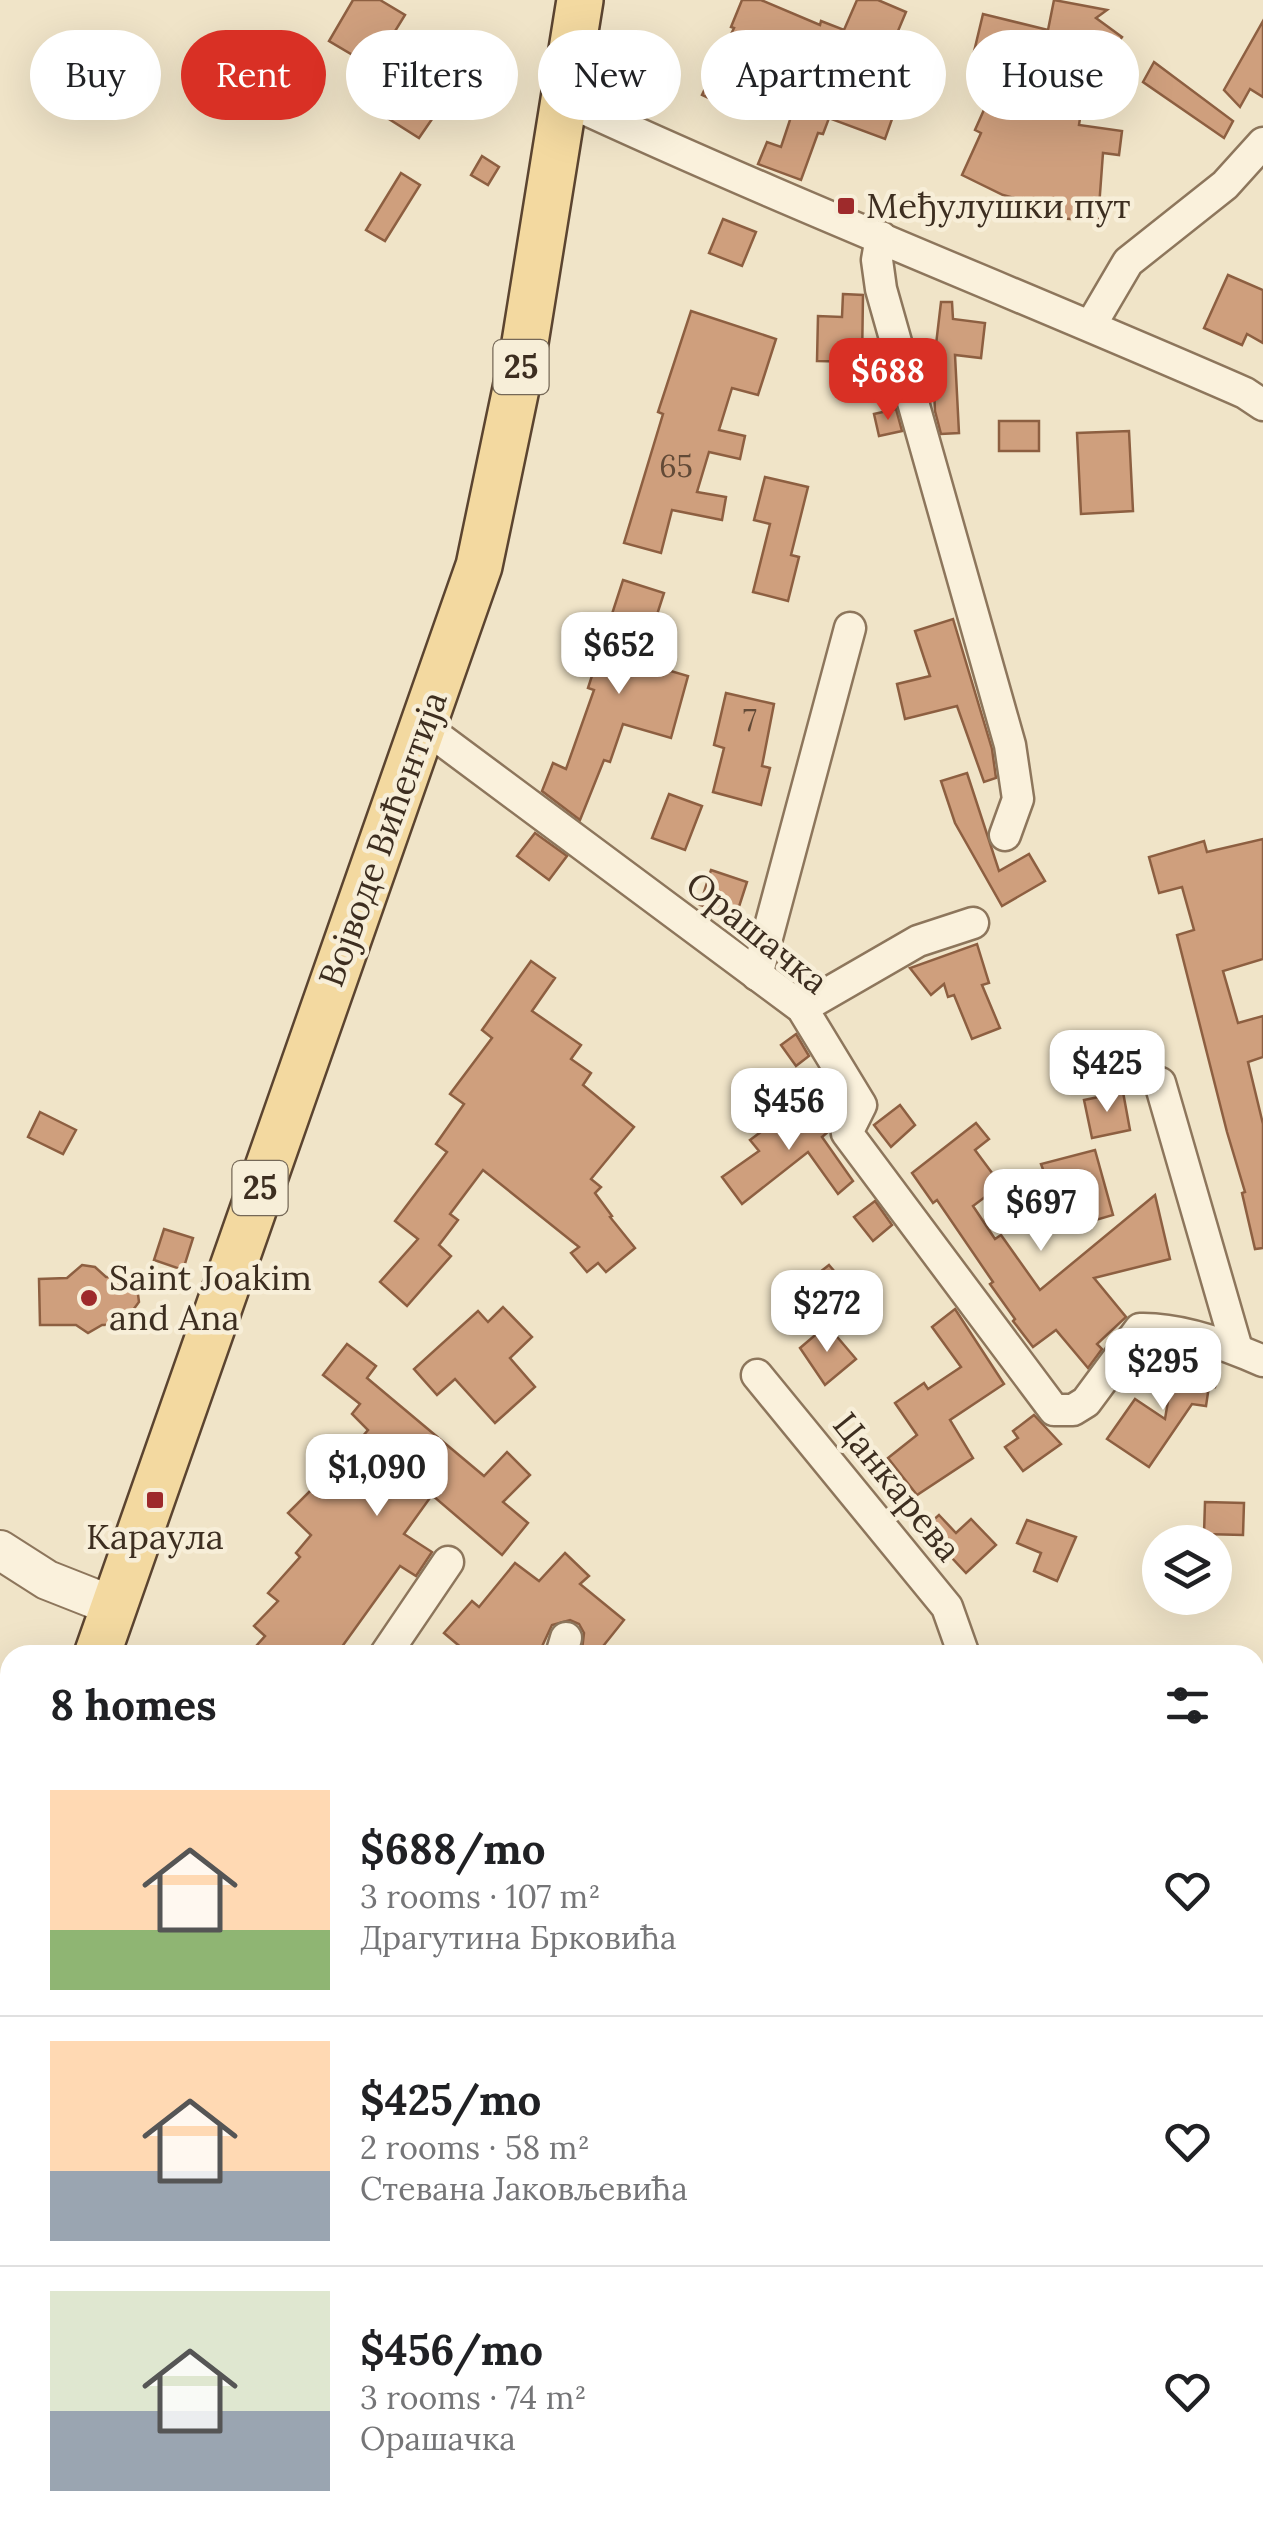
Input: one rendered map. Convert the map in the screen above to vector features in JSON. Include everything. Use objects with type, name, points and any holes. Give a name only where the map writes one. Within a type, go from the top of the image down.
[{"type":"main road","name":"Војводе Вићентија","points":[[576,30],[580,0]]},
{"type":"main road","name":"Војводе Вићентија","points":[[107,1640],[467,606],[492,512],[523,355],[562,120]]},
{"type":"street","points":[[608,120],[1091,325],[1245,393],[1263,405]]},
{"type":"street","points":[[1091,325],[1128,262],[1225,184],[1263,142]]},
{"type":"street","points":[[881,237],[877,260],[880,290],[1010,745],[1018,799],[1005,835]]},
{"type":"street","points":[[757,975],[850,628]]},
{"type":"street","name":"Орашачка","points":[[424,726],[802,1008],[861,1105],[848,1132],[1054,1410],[1074,1410],[1086,1402],[1140,1329],[1156,1329],[1250,1355]]},
{"type":"street","points":[[802,1008],[918,941],[973,923]]},
{"type":"street","points":[[1160,1083],[1250,1355]]},
{"type":"street","name":"Цанкарева","points":[[757,1375],[947,1607],[960,1645]]},
{"type":"street","points":[[0,1550],[56,1585],[107,1640]]},
{"type":"street","points":[[392,1645],[448,1562]]},
{"type":"building","points":[[353,0],[380,0],[405,15],[396,30],[346,30],[346,51],[329,41]]},
{"type":"building","points":[[742,0],[761,0],[820,25],[821,21],[844,30],[733,30]]},
{"type":"building","points":[[857,0],[878,0],[906,12],[898,30],[844,30]]},
{"type":"building","points":[[1054,0],[1107,10],[1096,18],[1112,30],[1048,30]]},
{"type":"building","points":[[983,14],[1048,30],[979,30]]},
{"type":"building","points":[[1263,21],[1263,97],[1250,89],[1240,107],[1224,90]]},
{"type":"building","points":[[1154,62],[1233,121],[1224,138],[1143,82]]},
{"type":"building","points":[[391,120],[431,120],[419,138]]},
{"type":"building","points":[[790,120],[828,120],[823,134],[818,133],[801,180],[758,164],[767,142],[781,147]]},
{"type":"building","points":[[834,120],[892,120],[885,139]]},
{"type":"building","points":[[979,120],[1080,120],[1079,125],[1122,131],[1119,155],[1103,153],[1098,221],[1057,218],[1058,210],[1003,195],[962,175],[981,133],[975,130]]},
{"type":"building","points":[[482,156],[499,167],[488,185],[471,175]]},
{"type":"building","points":[[401,173],[420,185],[385,241],[366,230]]},
{"type":"building","points":[[723,219],[756,232],[742,266],[709,253]]},
{"type":"building","points":[[1228,275],[1263,290],[1263,343],[1247,334],[1242,345],[1204,328]]},
{"type":"building","points":[[843,294],[863,295],[862,362],[817,361],[818,316],[842,317]]},
{"type":"building","points":[[941,302],[952,302],[953,319],[985,323],[981,358],[955,355],[959,433],[941,434],[935,411],[933,370]]},
{"type":"building","points":[[691,311],[776,339],[758,395],[732,388],[719,430],[745,436],[740,459],[709,452],[697,492],[726,497],[722,520],[672,510],[661,553],[624,543],[663,414],[658,412]]},
{"type":"building","points":[[896,409],[902,431],[879,436],[874,414]]},
{"type":"building","points":[[999,421],[1039,421],[1039,451],[999,451]]},
{"type":"building","points":[[1129,431],[1133,511],[1081,514],[1077,433]]},
{"type":"building","points":[[765,477],[808,487],[791,555],[799,557],[788,601],[753,592],[770,524],[754,520]]},
{"type":"building","points":[[623,580],[664,593],[643,658],[648,659],[647,664],[688,676],[671,738],[623,724],[610,762],[604,760],[580,820],[542,791],[553,763],[566,769],[594,690],[588,688]]},
{"type":"building","points":[[953,619],[992,749],[996,778],[984,782],[957,706],[905,719],[897,684],[930,676],[915,631]]},
{"type":"building","points":[[726,693],[774,704],[762,766],[770,768],[761,805],[713,792],[724,748],[714,745]]},
{"type":"building","points":[[967,773],[999,871],[1029,854],[1045,881],[1002,906],[955,823],[941,781]]},
{"type":"building","points":[[669,794],[702,806],[685,850],[652,838]]},
{"type":"building","points":[[535,833],[567,856],[549,880],[517,856]]},
{"type":"building","points":[[1263,839],[1263,959],[1223,971],[1238,1023],[1263,1016],[1263,1057],[1248,1062],[1263,1124],[1263,1248],[1255,1249],[1242,1193],[1245,1192],[1177,935],[1194,930],[1182,887],[1159,893],[1149,857],[1204,841],[1207,852]]},
{"type":"building","points":[[711,870],[747,882],[736,916],[700,905]]},
{"type":"building","points":[[977,944],[989,983],[982,985],[1000,1028],[972,1039],[954,995],[948,997],[944,984],[931,995],[910,968]]},
{"type":"building","points":[[531,961],[555,978],[532,1011],[581,1045],[571,1059],[591,1073],[583,1085],[634,1127],[591,1179],[601,1187],[595,1193],[610,1217],[635,1248],[606,1272],[598,1263],[587,1272],[571,1253],[579,1247],[483,1170],[450,1214],[458,1220],[439,1245],[451,1256],[407,1306],[380,1282],[418,1239],[395,1221],[447,1152],[436,1144],[464,1104],[450,1094],[492,1038],[482,1030]]},
{"type":"building","points":[[796,1034],[809,1056],[796,1066],[781,1045]]},
{"type":"building","points":[[1123,1092],[1130,1130],[1092,1138],[1084,1100]]},
{"type":"building","points":[[819,1098],[835,1116],[822,1137],[853,1181],[838,1194],[808,1152],[742,1204],[722,1177],[759,1151],[750,1140],[781,1117],[788,1125]]},
{"type":"building","points":[[900,1105],[915,1125],[891,1147],[874,1125]]},
{"type":"building","points":[[40,1112],[76,1130],[63,1154],[28,1137]]},
{"type":"building","points":[[976,1123],[989,1139],[975,1150],[1001,1185],[973,1206],[995,1239],[1001,1235],[1040,1290],[1155,1195],[1170,1259],[1094,1278],[1126,1317],[1097,1344],[1102,1349],[1088,1368],[1056,1330],[1033,1347],[937,1200],[933,1203],[912,1173]]},
{"type":"building","points":[[1095,1150],[1113,1215],[1065,1229],[1041,1164]]},
{"type":"building","points":[[875,1201],[892,1225],[873,1241],[854,1217]]},
{"type":"building","points":[[164,1229],[193,1238],[183,1270],[154,1260]]},
{"type":"building","name":"Saint Joakim and Ana","points":[[82,1265],[95,1267],[106,1277],[119,1277],[138,1294],[139,1302],[130,1314],[130,1324],[102,1325],[88,1333],[76,1325],[40,1325],[39,1279],[67,1278]]},
{"type":"building","points":[[829,1265],[852,1292],[834,1307],[811,1279]]},
{"type":"building","points":[[503,1307],[532,1337],[510,1358],[535,1387],[495,1423],[455,1379],[437,1395],[414,1369],[478,1311],[488,1322]]},
{"type":"building","points":[[955,1309],[1004,1384],[950,1420],[973,1458],[917,1495],[888,1458],[917,1435],[895,1403],[924,1383],[928,1389],[961,1367],[932,1327]]},
{"type":"building","points":[[827,1325],[856,1359],[825,1385],[800,1348]]},
{"type":"building","points":[[347,1344],[376,1366],[367,1378],[484,1476],[507,1452],[530,1475],[503,1502],[528,1523],[502,1555],[432,1495],[404,1534],[432,1552],[416,1576],[400,1566],[343,1645],[257,1645],[265,1636],[254,1626],[278,1601],[268,1593],[300,1557],[296,1553],[311,1535],[288,1513],[312,1489],[315,1492],[368,1430],[352,1414],[360,1404],[323,1375]]},
{"type":"building","points":[[1175,1360],[1219,1368],[1215,1387],[1209,1386],[1206,1406],[1192,1404],[1149,1467],[1107,1439],[1135,1399],[1165,1419]]},
{"type":"building","points":[[1034,1415],[1061,1444],[1023,1471],[1005,1447],[1018,1438],[1013,1431]]},
{"type":"building","points":[[1205,1502],[1244,1503],[1243,1535],[1232,1535],[1232,1525],[1204,1525]]},
{"type":"building","points":[[939,1515],[956,1533],[971,1519],[996,1545],[966,1573],[924,1528]]},
{"type":"building","points":[[1027,1520],[1076,1537],[1057,1581],[1034,1571],[1041,1553],[1017,1543]]},
{"type":"building","points":[[565,1553],[589,1576],[580,1584],[624,1620],[604,1645],[583,1645],[584,1633],[579,1624],[570,1620],[552,1625],[543,1645],[458,1645],[444,1633],[472,1601],[479,1607],[515,1563],[539,1581]]},
{"type":"place","name":"Међулушки пут","points":[[846,206]]},
{"type":"place","name":"Saint Joakim and Ana","points":[[89,1298]]},
{"type":"place","name":"Караула","points":[[155,1500]]}]
